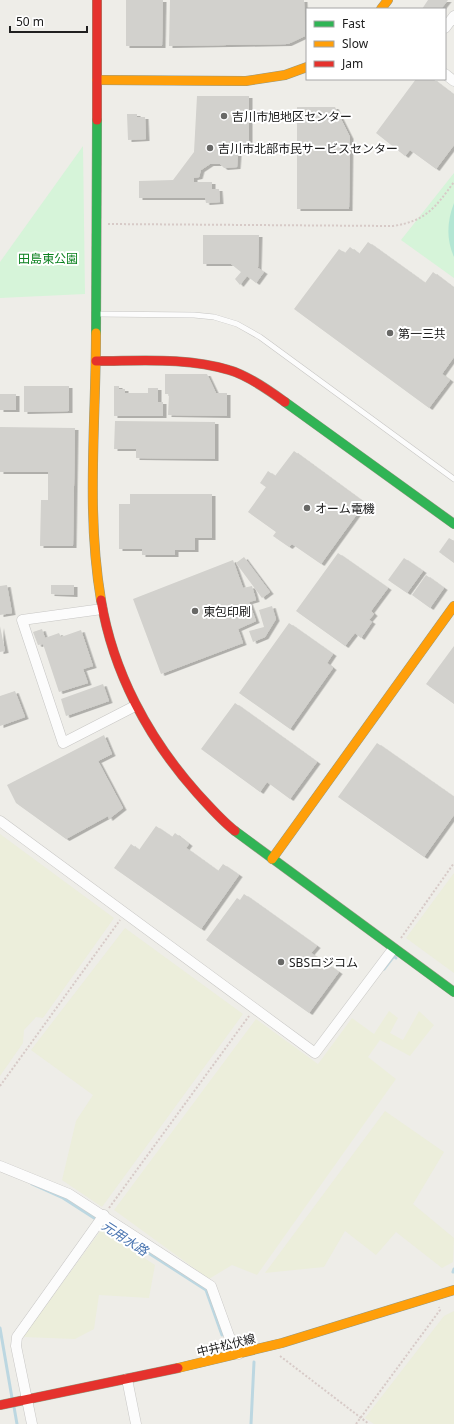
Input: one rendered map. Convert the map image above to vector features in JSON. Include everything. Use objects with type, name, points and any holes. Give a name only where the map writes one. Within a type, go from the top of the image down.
[{"type":"street","points":[[97,0],[96,361],[93,517],[96,563],[102,608],[112,647],[135,706],[171,763],[199,797],[226,824],[454,992]]},
{"type":"street","points":[[382,8],[388,0]]},
{"type":"street","points":[[446,27],[454,16]]},
{"type":"street","points":[[97,80],[246,81],[285,75],[306,67]]},
{"type":"street","points":[[96,361],[180,361],[206,364],[230,370],[271,392],[454,524]]},
{"type":"street","points":[[272,859],[454,606]]},
{"type":"street","points":[[102,608],[22,620],[63,743],[135,706]]},
{"type":"street","points":[[0,821],[315,1053],[393,948]]},
{"type":"street","points":[[0,1166],[69,1194],[104,1215],[211,1286],[229,1336],[239,1354]]},
{"type":"street","points":[[32,1424],[16,1346],[17,1337],[104,1215]]},
{"type":"street","name":"中井松伏線","points":[[0,1405],[239,1354],[454,1290]]},
{"type":"street","points":[[127,1379],[136,1424]]},
{"type":"lane","points":[[96,314],[194,315],[214,317],[236,324],[260,336],[454,479]]},
{"type":"path","points":[[96,224],[393,226],[410,224],[422,218],[433,209],[454,182]]},
{"type":"path","points":[[393,948],[454,863]]},
{"type":"path","points":[[0,1086],[126,913]]},
{"type":"path","points":[[104,1215],[255,1008]]},
{"type":"path","points":[[356,1424],[440,1310],[436,1296]]},
{"type":"path","points":[[268,1346],[369,1424]]},
{"type":"green space","name":"田島東公園","points":[[83,146],[85,294],[0,298],[0,262]]},
{"type":"green space","points":[[454,173],[454,278],[401,240]]},
{"type":"green space","points":[[454,203],[454,257],[451,250],[448,230]]},
{"type":"green space","points":[[0,834],[114,918],[43,1018],[36,1017],[24,1030],[23,1043],[0,1076]]},
{"type":"green space","points":[[454,873],[454,973],[406,938]]},
{"type":"green space","points":[[125,928],[243,1014],[102,1207],[62,1180],[76,1121],[93,1095],[31,1050]]},
{"type":"green space","points":[[389,1011],[398,1018],[390,1033],[403,1040],[419,1011],[434,1025],[410,1056],[380,1040],[368,1057],[396,1079],[257,1275],[232,1265],[209,1279],[114,1210],[256,1019],[318,1064],[352,1018],[374,1034]]},
{"type":"green space","points":[[385,1111],[444,1152],[413,1204],[454,1238],[453,1262],[442,1268],[396,1232],[376,1255],[345,1231],[324,1267],[265,1273]]},
{"type":"green space","points":[[101,1230],[155,1265],[149,1298],[99,1295],[94,1329],[75,1339],[23,1337]]},
{"type":"green space","points":[[454,1311],[454,1424],[374,1424],[365,1418],[444,1316]]},
{"type":"building","points":[[126,0],[163,0],[162,46],[126,46]]},
{"type":"building","points":[[170,0],[304,0],[305,36],[288,44],[169,46]]},
{"type":"building","points":[[428,0],[448,0],[442,8],[423,8]]},
{"type":"building","points":[[415,80],[434,80],[454,95],[454,145],[436,169],[410,150],[405,156],[376,133]]},
{"type":"building","name":"吉川市北部市民サービスセンター","points":[[197,96],[249,96],[249,144],[226,143],[226,153],[238,154],[237,167],[224,168],[220,164],[210,164],[201,170],[199,177],[194,178],[194,182],[212,182],[212,189],[219,189],[220,202],[206,203],[205,198],[139,198],[139,181],[173,180],[194,152]]},
{"type":"building","points":[[297,107],[335,107],[350,137],[349,209],[297,209]]},
{"type":"building","points":[[127,114],[137,114],[137,117],[145,117],[146,139],[128,140]]},
{"type":"building","points":[[203,235],[259,235],[258,268],[264,272],[256,283],[247,276],[240,285],[235,279],[241,272],[231,264],[203,264]]},
{"type":"building","name":"第一三共","points":[[368,242],[425,283],[433,272],[454,288],[454,357],[442,374],[450,380],[429,408],[294,309],[339,249],[345,253],[350,247],[359,254]]},
{"type":"building","points":[[165,374],[207,374],[216,393],[227,393],[227,416],[168,415],[169,394],[165,394]]},
{"type":"building","points":[[24,386],[69,386],[69,411],[24,412]]},
{"type":"building","points":[[114,386],[119,386],[119,389],[125,389],[125,393],[148,393],[148,388],[158,388],[158,402],[163,402],[163,416],[114,416]]},
{"type":"building","points":[[0,394],[16,394],[16,410],[0,410]]},
{"type":"building","points":[[115,421],[215,422],[215,459],[136,458],[136,449],[114,449]]},
{"type":"building","points":[[0,427],[75,428],[73,546],[40,546],[41,500],[48,500],[48,472],[0,472]]},
{"type":"building","name":"オーム電機","points":[[294,451],[365,503],[321,564],[292,544],[289,547],[273,536],[276,532],[248,512],[266,487],[260,483],[268,471],[275,476]]},
{"type":"building","points":[[130,494],[212,494],[212,538],[195,538],[195,550],[175,550],[175,555],[142,555],[142,549],[119,549],[119,504],[130,504]]},
{"type":"building","points":[[449,538],[454,541],[454,563],[439,552]]},
{"type":"building","points":[[338,553],[388,588],[371,611],[374,614],[369,620],[372,622],[361,638],[355,633],[345,646],[296,611]]},
{"type":"building","points":[[244,557],[270,592],[262,598],[236,563]]},
{"type":"building","points":[[404,558],[423,571],[407,593],[388,580]]},
{"type":"building","name":"東包印刷","points":[[233,560],[243,588],[252,586],[256,600],[249,602],[256,621],[238,629],[243,643],[161,674],[133,599]]},
{"type":"building","points":[[426,575],[444,588],[430,608],[412,595]]},
{"type":"building","points":[[7,585],[12,613],[0,615],[0,586]]},
{"type":"building","points":[[51,585],[74,585],[74,595],[51,594]]},
{"type":"building","points":[[272,606],[276,619],[265,637],[253,642],[249,631],[264,627],[259,610]]},
{"type":"building","points":[[289,623],[333,654],[327,663],[333,668],[290,729],[239,693]]},
{"type":"building","points":[[0,626],[5,651],[0,652]]},
{"type":"building","points":[[42,629],[45,638],[59,633],[61,637],[81,630],[93,666],[83,669],[88,683],[59,692],[43,644],[38,645],[33,632]]},
{"type":"building","points":[[454,646],[454,704],[426,684]]},
{"type":"building","points":[[103,684],[109,701],[66,716],[61,699]]},
{"type":"building","points":[[15,691],[25,717],[0,726],[0,696]]},
{"type":"building","points":[[235,703],[317,762],[290,799],[267,782],[260,792],[201,749]]},
{"type":"building","points":[[104,735],[112,754],[98,761],[123,808],[109,819],[108,816],[66,839],[16,803],[7,785]]},
{"type":"building","points":[[377,743],[454,797],[454,815],[424,857],[338,797]]},
{"type":"building","points":[[156,826],[172,837],[175,833],[189,844],[186,848],[218,871],[223,864],[239,875],[201,929],[114,868],[131,844],[139,850]]},
{"type":"building","name":"SBSロジコム","points":[[244,894],[317,946],[311,953],[339,972],[309,1013],[206,940],[237,898],[240,900]]},
{"type":"waterway","points":[[384,969],[394,956],[396,958]]},
{"type":"waterway","name":"元用水路","points":[[32,1184],[63,1198],[206,1290],[222,1335]]},
{"type":"waterway","points":[[0,1328],[12,1398]]},
{"type":"waterway","points":[[251,1424],[254,1362]]},
{"type":"waterway","points":[[14,1407],[17,1424]]},
{"type":"traffic: fast","points":[[96,333],[97,120]]},
{"type":"traffic: fast","points":[[285,402],[454,524]]},
{"type":"traffic: fast","points":[[235,831],[454,992]]},
{"type":"traffic: slow","points":[[382,8],[388,0]]},
{"type":"traffic: slow","points":[[97,80],[246,81],[285,75],[306,67]]},
{"type":"traffic: slow","points":[[96,333],[93,500],[96,567],[101,600]]},
{"type":"traffic: slow","points":[[272,859],[454,606]]},
{"type":"traffic: slow","points":[[178,1368],[282,1343],[454,1290]]},
{"type":"traffic: jam","points":[[97,0],[97,120]]},
{"type":"traffic: jam","points":[[96,361],[180,361],[213,366],[236,372],[251,379],[285,402]]},
{"type":"traffic: jam","points":[[101,600],[114,653],[135,703],[148,727],[179,772],[211,808],[235,831]]},
{"type":"traffic: jam","points":[[0,1405],[178,1368]]},
{"type":"place","name":"吉川市旭地区センター","points":[[224,116]]},
{"type":"place","name":"吉川市北部市民サービスセンター","points":[[210,148]]},
{"type":"place","name":"第一三共","points":[[390,333]]},
{"type":"place","name":"オーム電機","points":[[307,508]]},
{"type":"place","name":"東包印刷","points":[[195,611]]},
{"type":"place","name":"SBSロジコム","points":[[281,962]]}]
